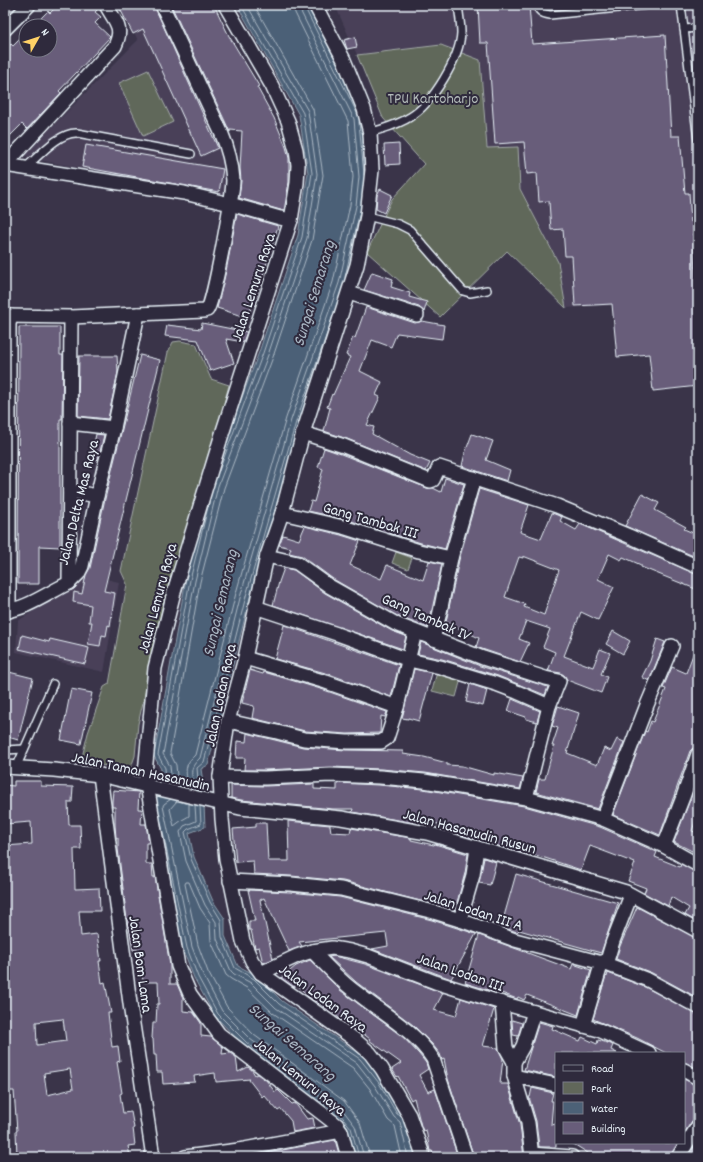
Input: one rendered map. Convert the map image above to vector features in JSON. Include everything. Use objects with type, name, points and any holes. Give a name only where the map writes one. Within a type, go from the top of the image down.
[{"type":"street","points":[[5,30],[28,5]]},
{"type":"street","points":[[5,165],[115,46],[119,37],[119,30],[106,5]]},
{"type":"street","points":[[7,611],[8,316],[71,317],[204,311],[206,310],[216,282],[230,204],[233,182],[232,173],[226,143],[162,5]]},
{"type":"street","name":"Jalan Lemuru Raya","points":[[225,5],[272,86],[292,134],[298,165],[297,183],[291,220],[276,270],[222,434],[174,592],[155,668],[145,773],[149,787],[178,966],[190,994],[219,1034],[337,1125],[342,1132],[348,1157]]},
{"type":"street","name":"Jalan Lodan Raya","points":[[315,5],[352,78],[364,109],[370,133],[372,170],[367,216],[357,265],[349,293],[303,433],[282,513],[267,556],[245,658],[228,721],[216,803],[243,942],[252,961],[261,973],[354,1039],[370,1053],[382,1068],[409,1115],[423,1157]]},
{"type":"street","points":[[5,165],[176,192],[291,220]]},
{"type":"street","points":[[349,293],[417,316]]},
{"type":"street","name":"Jalan Delta Mas Raya","points":[[7,611],[34,602],[69,583],[78,574],[82,566],[96,496],[114,428],[138,314]]},
{"type":"street","name":"Jalan Delta Mas Raya","points":[[69,583],[71,317]]},
{"type":"street","name":"Jalan Delta Mas Raya","points":[[70,423],[114,428]]},
{"type":"street","points":[[303,433],[344,446],[430,481],[433,480],[439,467],[557,506],[636,539],[698,568]]},
{"type":"street","points":[[433,639],[451,558],[474,478]]},
{"type":"street","points":[[70,491],[96,496]]},
{"type":"street","name":"Gang Tambak III","points":[[282,513],[343,527],[419,551],[451,558]]},
{"type":"street","name":"Gang Tambak IV","points":[[267,556],[297,563],[329,586],[396,624],[482,658],[545,678],[559,680],[549,706]]},
{"type":"street","points":[[255,607],[338,634],[409,660],[440,667],[496,684],[549,706],[526,798]]},
{"type":"street","points":[[228,721],[304,739],[381,742],[387,738],[409,660],[415,632]]},
{"type":"street","points":[[603,819],[647,705],[672,646]]},
{"type":"street","points":[[245,658],[326,682],[396,706]]},
{"type":"street","points":[[664,846],[698,754]]},
{"type":"street","name":"Jalan Taman Hasanudin","points":[[10,768],[54,770],[100,775],[216,803]]},
{"type":"street","name":"Jalan Bom Lama","points":[[100,775],[152,1157]]},
{"type":"street","points":[[220,777],[266,778],[331,775],[380,777],[424,781],[526,798],[603,819],[664,846],[698,865]]},
{"type":"street","name":"Jalan Hasanudin Rusun","points":[[216,803],[240,808],[341,818],[427,833],[626,892],[698,931]]},
{"type":"street","points":[[460,920],[473,875],[477,848]]},
{"type":"street","name":"Jalan Lodan III A","points":[[230,881],[291,884],[341,889],[434,912],[515,940],[604,963],[648,980],[698,1007]]},
{"type":"street","points":[[583,1026],[604,963],[631,895]]},
{"type":"street","name":"Jalan Lodan III","points":[[261,973],[297,956],[312,951],[332,948],[362,954],[435,982],[502,1003],[599,1030],[647,1052]]},
{"type":"street","points":[[312,951],[346,985],[407,1031],[426,1049],[433,1060],[466,1157]]},
{"type":"street","points":[[502,1003],[506,1048],[514,1062],[514,1076],[528,1123],[532,1156],[572,1157]]},
{"type":"street","points":[[514,1062],[524,1046],[534,1012]]},
{"type":"street","points":[[685,1071],[698,1078]]},
{"type":"street","points":[[514,1076],[555,1085]]},
{"type":"street","points":[[678,1157],[698,1126]]},
{"type":"street","points":[[185,1157],[239,1153],[342,1132]]},
{"type":"lane","points":[[370,133],[403,122],[429,100],[449,70],[458,49],[461,33],[458,5]]},
{"type":"lane","points":[[538,5],[538,9],[542,13],[550,15],[648,5]]},
{"type":"lane","points":[[681,5],[698,140]]},
{"type":"lane","points":[[684,29],[697,28]]},
{"type":"lane","points":[[25,168],[61,137],[70,133],[90,135],[191,154]]},
{"type":"lane","points":[[367,216],[398,224],[410,230],[463,291],[470,293],[487,290]]},
{"type":"lane","points":[[10,768],[24,749],[53,684]]},
{"type":"lane","points":[[5,750],[24,749]]},
{"type":"shaded area","points":[[119,5],[158,5],[220,137],[227,166],[225,196],[33,159],[24,155],[138,40]]},
{"type":"shaded area","points":[[335,5],[695,5],[698,46],[698,300],[566,308],[558,262],[520,189],[518,147],[487,148],[480,60],[441,45],[357,55]]},
{"type":"shaded area","points":[[88,575],[119,582],[104,672],[16,652],[18,621]]},
{"type":"green space","name":"TPU Kartoharjo","points":[[441,45],[480,60],[487,148],[518,147],[520,189],[558,262],[566,308],[507,251],[440,317],[367,252],[392,199],[424,164],[383,118],[357,55]]},
{"type":"green space","points":[[148,70],[173,122],[143,136],[119,83]]},
{"type":"green space","points":[[180,341],[196,344],[211,379],[229,385],[212,447],[163,603],[150,672],[138,724],[135,756],[130,770],[89,763],[82,757],[88,733],[104,687],[109,684],[127,584],[121,571],[168,352],[173,342]]},
{"type":"green space","points":[[396,552],[412,558],[408,569],[392,563]]},
{"type":"green space","points":[[438,668],[462,675],[456,697],[432,691]]},
{"type":"water","name":"Sungai Semarang","points":[[237,5],[308,5],[363,116],[368,177],[347,286],[300,423],[250,597],[208,765],[201,769],[205,827],[189,833],[194,857],[213,901],[225,919],[225,936],[238,966],[256,975],[282,1001],[363,1056],[383,1080],[408,1116],[417,1157],[356,1157],[347,1130],[333,1111],[244,1046],[215,1016],[194,978],[183,949],[152,800],[165,793],[161,769],[154,756],[186,579],[210,483],[259,352],[298,235],[308,173],[299,115]]},
{"type":"building","points":[[58,5],[98,5],[99,8],[95,12],[101,17],[95,23],[110,37],[59,91],[61,93],[27,129],[22,124],[5,141],[5,50],[11,44],[13,46],[18,41],[18,58],[58,58],[58,18],[41,18],[48,11],[50,13]]},
{"type":"building","points":[[118,5],[154,5],[218,148],[201,156],[143,29],[133,34]]},
{"type":"building","points":[[171,5],[214,5],[229,36],[259,86],[257,87],[274,118],[289,158],[289,182],[284,211],[239,198],[241,181],[240,168],[242,131],[230,130],[230,132]]},
{"type":"building","points":[[478,5],[529,5],[532,44],[665,35],[671,136],[680,136],[685,193],[689,193],[691,222],[693,221],[695,276],[697,301],[698,300],[698,386],[653,391],[649,354],[617,357],[612,304],[575,306],[572,256],[565,256],[563,229],[551,230],[549,201],[539,202],[537,173],[527,174],[524,142],[495,144],[488,43],[480,43]]},
{"type":"building","points":[[355,37],[357,47],[347,49],[344,40]]},
{"type":"building","points":[[399,144],[400,164],[385,165],[384,145]]},
{"type":"building","points":[[86,145],[223,169],[219,192],[82,167]]},
{"type":"building","points":[[380,189],[392,195],[384,213],[376,209],[377,195]]},
{"type":"building","points":[[237,214],[278,226],[256,298],[254,297],[248,318],[217,308]]},
{"type":"building","points":[[372,272],[393,279],[391,287],[410,293],[409,297],[427,302],[424,312],[419,307],[364,290]]},
{"type":"building","points":[[366,307],[415,323],[422,321],[444,325],[442,339],[397,333],[391,347],[372,340],[360,371],[382,382],[376,395],[380,397],[367,425],[374,427],[372,434],[410,455],[430,463],[426,471],[324,431],[330,408],[327,407],[350,357],[346,355],[353,337],[355,338]]},
{"type":"building","points":[[202,323],[247,332],[243,342],[226,339],[234,363],[210,371],[198,340],[165,336],[167,325],[201,329]]},
{"type":"building","points":[[19,327],[60,327],[60,355],[63,355],[62,419],[60,419],[60,547],[39,546],[39,584],[18,584]]},
{"type":"building","points":[[140,355],[160,360],[104,591],[115,593],[110,626],[108,625],[106,636],[102,635],[100,646],[88,644],[92,622],[89,622],[91,605],[73,602],[74,592],[82,594],[86,575],[90,568],[104,503]]},
{"type":"building","points":[[79,356],[117,356],[118,372],[108,419],[78,416]]},
{"type":"building","points":[[96,434],[104,435],[98,460],[91,458]]},
{"type":"building","points":[[472,434],[493,441],[486,460],[510,470],[507,481],[462,466]]},
{"type":"building","points":[[324,448],[441,492],[445,478],[464,484],[445,549],[345,519],[308,511],[311,501],[314,502],[323,469],[318,467]]},
{"type":"building","points":[[479,489],[529,505],[520,532],[541,539],[552,513],[562,517],[560,521],[576,530],[580,524],[698,575],[698,590],[641,567],[641,565],[623,557],[621,560],[609,554],[598,579],[614,587],[598,620],[581,612],[564,656],[593,667],[600,649],[610,653],[601,674],[607,677],[601,693],[567,680],[561,673],[548,671],[555,652],[543,647],[550,629],[526,621],[519,639],[529,643],[520,662],[476,647],[479,638],[446,622],[459,560]],"holes":[[[523,556],[559,570],[544,615],[524,607],[525,604],[505,597],[519,557],[523,558]]]},
{"type":"building","points":[[642,494],[659,503],[655,510],[686,527],[684,529],[698,535],[698,558],[625,526]]},
{"type":"building","points":[[305,526],[360,541],[350,565],[381,579],[387,565],[423,580],[429,561],[442,564],[428,628],[399,617],[333,579],[302,556],[289,553],[291,548],[279,545],[283,535],[299,540]]},
{"type":"building","points":[[284,568],[294,570],[325,593],[392,631],[406,636],[403,649],[273,605]]},
{"type":"building","points":[[284,625],[399,665],[391,697],[329,674],[275,659]]},
{"type":"building","points":[[613,631],[630,641],[623,654],[606,644]]},
{"type":"building","points":[[22,635],[49,642],[50,639],[89,648],[85,664],[19,649]]},
{"type":"building","points":[[657,639],[665,642],[649,681],[642,677],[650,661]]},
{"type":"building","points":[[421,642],[480,666],[548,687],[545,695],[498,676],[442,659],[418,654]]},
{"type":"building","points":[[697,644],[698,746],[690,751],[660,835],[613,815],[645,731],[647,732],[651,721],[653,722],[666,689],[663,688],[672,667],[686,673]]},
{"type":"building","points":[[414,669],[432,673],[419,721],[402,718]]},
{"type":"building","points":[[250,670],[263,674],[264,672],[324,690],[387,712],[385,717],[381,716],[380,733],[347,734],[305,731],[252,718],[254,706],[242,703]]},
{"type":"building","points":[[5,671],[33,678],[18,740],[5,736]]},
{"type":"building","points":[[470,684],[487,690],[483,706],[466,702]]},
{"type":"building","points":[[71,689],[92,693],[81,744],[61,740]]},
{"type":"building","points":[[512,699],[540,711],[537,722],[508,711]]},
{"type":"building","points":[[558,706],[579,713],[567,753],[597,765],[604,748],[611,751],[617,739],[624,742],[598,809],[536,792],[539,779],[545,779],[554,746],[552,746],[558,728],[552,726]]},
{"type":"building","points":[[247,733],[303,747],[346,750],[403,751],[403,754],[424,757],[447,763],[447,765],[462,766],[494,775],[494,773],[523,778],[520,789],[425,773],[381,769],[331,767],[244,770],[245,758],[236,758],[237,741],[246,742]]},
{"type":"building","points":[[698,778],[698,813],[692,831],[698,833],[698,843],[694,852],[674,842]]},
{"type":"building","points":[[14,781],[41,781],[41,786],[73,787],[72,802],[68,802],[69,825],[80,825],[81,849],[74,849],[75,889],[99,888],[100,911],[79,911],[81,936],[97,934],[101,961],[99,961],[102,983],[105,982],[111,1013],[108,1013],[112,1047],[118,1046],[120,1061],[117,1062],[122,1093],[120,1094],[123,1113],[131,1112],[134,1128],[135,1145],[128,1146],[130,1156],[17,1157],[14,1091],[9,1091],[7,1053],[5,1053],[5,846],[32,844],[31,822],[5,824],[5,785],[14,786]],"holes":[[[63,1019],[66,1041],[37,1045],[36,1022]],[[70,1069],[73,1089],[47,1095],[44,1073]]]},
{"type":"building","points":[[337,783],[423,789],[524,806],[600,827],[657,852],[655,857],[680,867],[681,864],[698,873],[698,913],[694,920],[685,915],[689,908],[671,897],[668,906],[644,893],[646,888],[628,881],[635,863],[590,846],[581,870],[529,853],[528,855],[438,828],[439,824],[414,821],[414,823],[352,812],[353,809],[333,809],[231,798],[231,785],[265,786],[314,784],[314,789],[337,790]]},
{"type":"building","points":[[113,790],[139,792],[138,809],[142,809],[141,824],[146,824],[149,843],[146,843],[146,864],[152,864],[153,877],[155,877],[170,965],[170,984],[177,984],[183,998],[183,1011],[193,1012],[201,1023],[201,1036],[211,1037],[223,1047],[222,1054],[230,1053],[236,1057],[238,1072],[248,1067],[255,1075],[257,1074],[266,1080],[275,1092],[278,1090],[292,1104],[295,1103],[307,1119],[313,1118],[315,1128],[293,1132],[291,1121],[281,1109],[278,1111],[264,1095],[262,1097],[249,1080],[250,1079],[216,1082],[215,1073],[194,1076],[195,1082],[163,1084],[162,1072],[157,1072],[156,1055],[154,1055],[152,1038],[153,1023],[156,1023],[157,1004],[159,1004],[158,982],[143,982],[140,949],[133,950],[129,927],[128,928],[118,849],[118,838],[116,838],[115,807],[112,807]]},
{"type":"building","points":[[288,821],[330,825],[331,832],[350,833],[351,828],[411,838],[411,840],[435,844],[468,854],[465,873],[455,910],[343,881],[254,874],[253,861],[236,862],[233,829],[256,827],[256,823],[266,823],[268,861],[289,861]]},
{"type":"building","points":[[484,858],[496,862],[490,885],[479,883]]},
{"type":"building","points":[[516,874],[618,903],[601,953],[519,930],[517,932],[501,927]]},
{"type":"building","points":[[248,890],[340,897],[432,920],[476,934],[451,979],[372,949],[388,946],[386,933],[299,942],[302,946],[289,951],[264,898],[260,900],[273,959],[263,963],[259,947],[255,948],[251,930],[249,930],[249,921],[255,921]]},
{"type":"building","points":[[637,907],[698,939],[698,998],[652,973],[616,959]]},
{"type":"building","points":[[479,935],[571,969],[573,964],[591,970],[578,1015],[527,995],[524,1000],[518,997],[517,999],[499,992],[498,993],[465,983]]},
{"type":"building","points":[[334,956],[365,964],[443,993],[434,1010],[456,1016],[461,998],[494,1009],[483,1046],[498,1048],[503,1059],[500,1084],[508,1084],[520,1125],[524,1157],[474,1157],[448,1079],[444,1059],[442,1060],[440,1054],[432,1044],[413,1025],[356,982],[329,957]]},
{"type":"building","points":[[310,960],[340,990],[403,1037],[426,1063],[428,1069],[419,1075],[428,1092],[435,1089],[458,1157],[433,1157],[432,1151],[430,1151],[426,1130],[423,1131],[421,1126],[414,1098],[411,1100],[398,1076],[397,1077],[392,1069],[401,1063],[369,1040],[370,1039],[343,1018],[341,1020],[330,1010],[329,1011],[309,997],[297,985],[294,987],[281,978],[296,966]]},
{"type":"building","points":[[608,973],[645,987],[698,1015],[698,1069],[685,1062],[685,1052],[664,1052],[637,1038],[593,1019],[606,976],[607,977]]},
{"type":"building","points":[[512,1020],[522,1023],[518,1036],[513,1035]]},
{"type":"building","points":[[539,1022],[553,1026],[552,1029],[580,1041],[582,1037],[597,1044],[598,1040],[611,1044],[613,1045],[611,1050],[615,1052],[555,1052],[555,1077],[524,1070]]},
{"type":"building","points":[[685,1080],[698,1086],[698,1108],[694,1114],[698,1118],[692,1121],[685,1132]]},
{"type":"building","points":[[532,1088],[553,1093],[551,1101],[553,1101],[551,1125],[555,1124],[556,1147],[539,1147],[536,1121],[530,1097]]},
{"type":"building","points":[[335,1140],[340,1157],[268,1157],[267,1153]]},
{"type":"building","points":[[574,1144],[677,1144],[670,1157],[600,1157],[592,1153],[591,1155]]},
{"type":"building","points":[[695,1145],[698,1147],[698,1157],[688,1157]]}]
